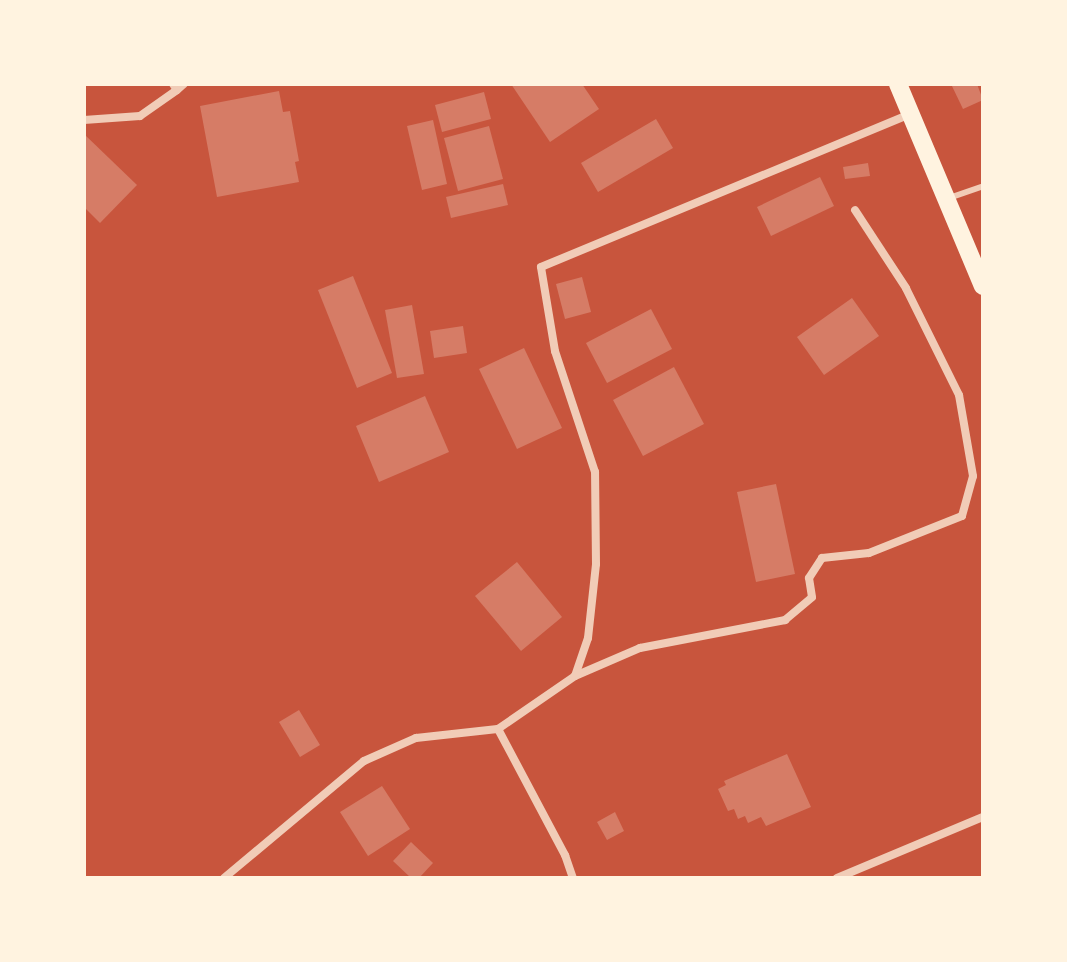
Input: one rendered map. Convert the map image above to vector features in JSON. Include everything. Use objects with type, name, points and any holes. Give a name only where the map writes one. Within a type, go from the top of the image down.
[{"type":"highway","points":[[898,84],[983,286]]},
{"type":"street","points":[[84,120],[140,116],[178,86]]},
{"type":"street","points":[[575,676],[588,638],[596,564],[595,472],[555,351],[541,267],[910,114]]},
{"type":"street","points":[[224,878],[364,761],[416,738],[498,729],[575,676],[640,648],[785,620],[812,597],[809,578],[822,558],[869,553],[962,516],[973,476],[959,395],[906,288],[855,210]]},
{"type":"street","points":[[498,729],[565,855],[573,878]]},
{"type":"street","points":[[837,878],[983,817]]},
{"type":"lane","points":[[946,199],[983,186]]},
{"type":"building","points":[[511,84],[582,84],[599,109],[550,142]]},
{"type":"building","points":[[951,84],[977,84],[983,100],[963,109]]},
{"type":"building","points":[[279,91],[283,112],[290,111],[299,161],[295,162],[299,182],[217,197],[200,106]]},
{"type":"building","points":[[484,92],[491,119],[442,132],[435,105]]},
{"type":"building","points":[[656,119],[673,148],[598,192],[581,163]]},
{"type":"building","points":[[433,120],[447,184],[422,190],[407,126]]},
{"type":"building","points":[[489,126],[503,179],[458,191],[444,138]]},
{"type":"building","points":[[84,134],[137,185],[100,223],[84,207]]},
{"type":"building","points":[[868,163],[870,176],[845,179],[843,167]]},
{"type":"building","points":[[820,177],[834,206],[771,236],[757,207]]},
{"type":"building","points":[[503,184],[508,205],[451,218],[446,197]]},
{"type":"building","points":[[353,276],[392,373],[357,388],[318,290]]},
{"type":"building","points":[[582,277],[591,312],[565,319],[556,284]]},
{"type":"building","points":[[852,298],[879,336],[824,375],[797,337]]},
{"type":"building","points":[[412,305],[424,374],[397,378],[385,310]]},
{"type":"building","points":[[651,309],[672,349],[607,383],[586,343]]},
{"type":"building","points":[[463,326],[467,353],[434,358],[430,331]]},
{"type":"building","points":[[524,348],[562,428],[517,449],[479,369]]},
{"type":"building","points":[[674,367],[704,424],[643,456],[613,400]]},
{"type":"building","points":[[425,396],[449,452],[379,482],[356,426]]},
{"type":"building","points":[[776,484],[795,574],[756,582],[737,492]]},
{"type":"building","points":[[517,562],[562,617],[521,651],[475,596]]},
{"type":"building","points":[[299,710],[320,745],[300,757],[279,722]]},
{"type":"building","points":[[787,754],[811,807],[766,826],[761,817],[748,823],[745,816],[738,819],[734,809],[728,811],[718,789],[726,785],[724,781]]},
{"type":"building","points":[[382,786],[410,829],[368,856],[340,812]]},
{"type":"building","points":[[615,812],[624,831],[607,840],[597,822]]},
{"type":"building","points":[[411,842],[433,863],[419,878],[411,878],[393,861]]}]
